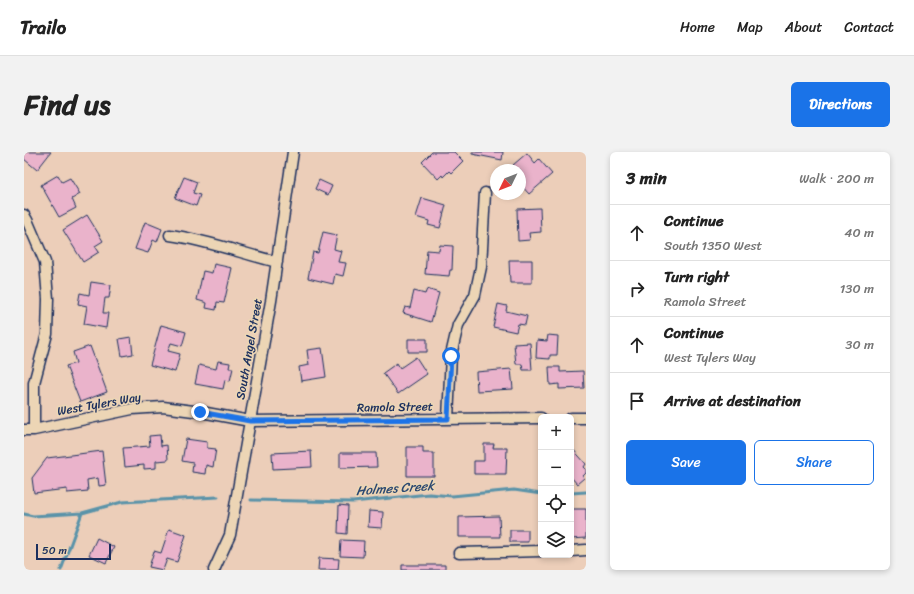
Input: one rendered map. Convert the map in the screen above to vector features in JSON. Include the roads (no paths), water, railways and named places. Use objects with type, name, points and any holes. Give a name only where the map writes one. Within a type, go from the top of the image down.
[{"type":"street","name":"South Angel Street","points":[[214,570],[230,535],[277,262],[293,152]]},
{"type":"street","points":[[448,419],[451,356],[458,325],[475,295],[481,267],[484,193]]},
{"type":"street","points":[[24,215],[28,220],[45,262],[48,299],[47,334],[34,383],[29,430]]},
{"type":"street","points":[[170,235],[192,238],[277,262]]},
{"type":"street","name":"West Tylers Way","points":[[29,430],[132,409],[163,407],[250,421]]},
{"type":"street","name":"Ramola Street","points":[[250,421],[538,418]]},
{"type":"street","points":[[574,418],[586,418]]},
{"type":"street","points":[[574,551],[586,550]]},
{"type":"street","points":[[459,553],[538,551]]},
{"type":"waterway","name":"Holmes Creek","points":[[251,500],[353,502],[429,494],[452,496],[514,490],[538,494]]},
{"type":"waterway","name":"Holmes Creek","points":[[574,493],[586,492]]},
{"type":"waterway","name":"Holmes Creek","points":[[24,514],[33,516],[82,513],[122,502],[218,497]]},
{"type":"waterway","points":[[61,570],[82,513]]}]
